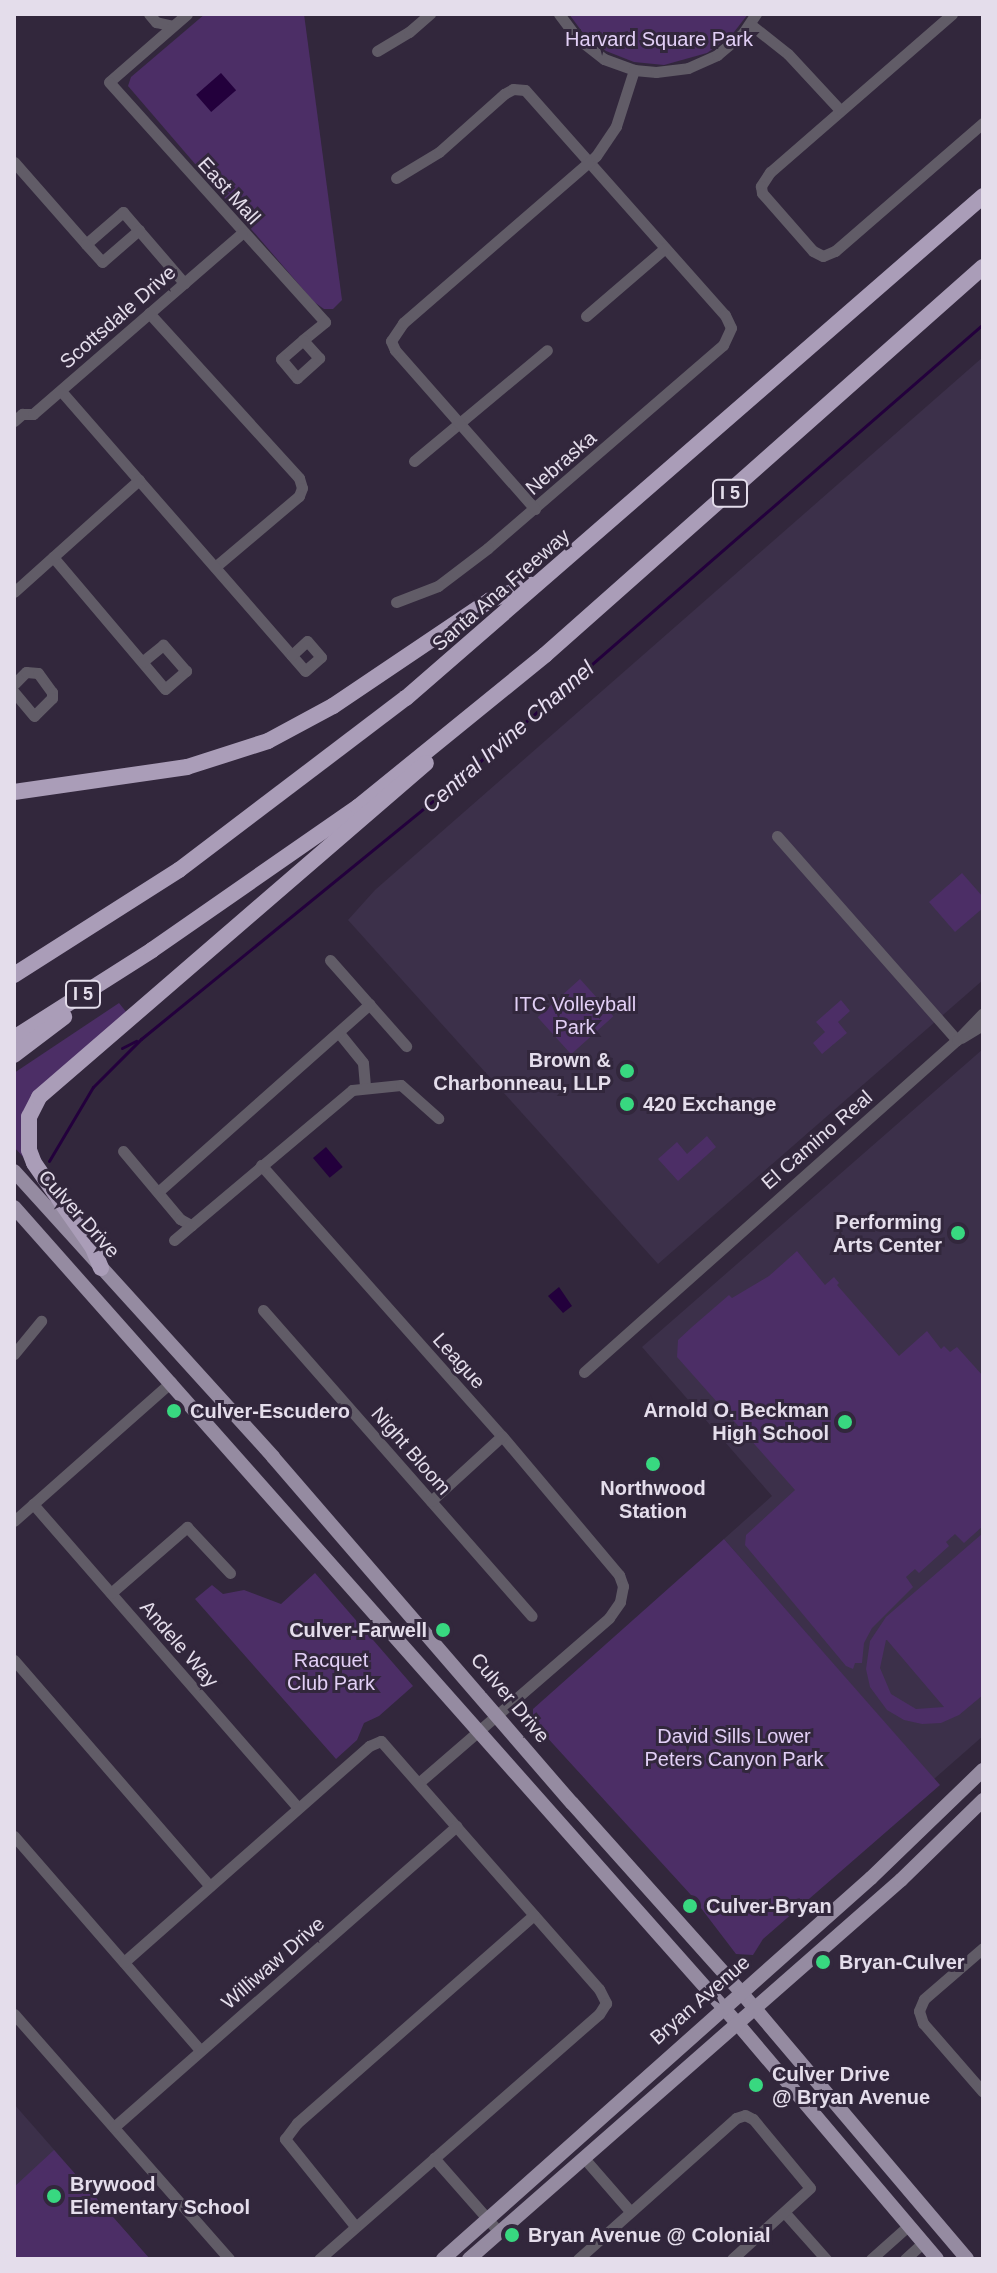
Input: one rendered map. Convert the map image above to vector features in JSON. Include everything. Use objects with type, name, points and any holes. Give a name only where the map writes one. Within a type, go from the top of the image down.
[{"type":"highway","name":"Santa Ana Freeway","points":[[14,975],[179,870],[406,698],[983,196]]},
{"type":"highway","name":"I 5","points":[[14,1038],[152,950],[358,807],[545,655],[983,267]]},
{"type":"highway","points":[[14,792],[187,767],[268,741],[333,706],[490,600],[543,580]]},
{"type":"highway","points":[[101,1268],[93,1248],[34,1163],[29,1150],[29,1117],[39,1097],[410,780],[473,714]]},
{"type":"highway","points":[[14,1055],[152,950]]},
{"type":"main road","name":"Culver Drive","points":[[14,1171],[273,1457],[498,1713],[572,1803],[755,2008],[967,2259]]},
{"type":"main road","points":[[31,1190],[14,1205],[421,1662],[477,1732],[723,2006],[937,2259]]},
{"type":"main road","name":"Bryan Avenue","points":[[443,2259],[723,2006],[871,1878],[983,1770]]},
{"type":"main road","name":"Bryan Avenue","points":[[474,2257],[583,2157],[901,1880],[983,1800]]},
{"type":"street","points":[[149,14],[156,22],[187,14]]},
{"type":"street","points":[[377,51],[409,32],[430,14]]},
{"type":"street","points":[[559,14],[590,50],[634,70],[672,71],[703,63],[730,46],[753,19],[840,110]]},
{"type":"street","points":[[952,14],[770,172],[761,186],[766,199],[813,251],[823,256],[835,251],[983,123]]},
{"type":"street","name":"East Mall","points":[[171,20],[109,82],[325,322],[303,340]]},
{"type":"street","points":[[535,509],[395,350],[391,341],[395,331],[590,162],[616,126],[634,70]]},
{"type":"street","points":[[396,178],[439,152],[504,94],[520,88],[531,94],[665,248],[586,316]]},
{"type":"street","points":[[15,162],[102,262],[139,230]]},
{"type":"street","points":[[86,244],[123,212],[184,283]]},
{"type":"street","name":"Scottsdale Drive","points":[[17,414],[33,414],[242,233]]},
{"type":"street","name":"Nebraska","points":[[396,602],[438,586],[535,509],[723,345],[731,328],[725,315],[665,248]]},
{"type":"street","points":[[149,313],[299,478],[302,488],[299,496],[215,567]]},
{"type":"street","points":[[414,461],[547,350]]},
{"type":"street","points":[[61,391],[292,655]]},
{"type":"street","points":[[14,592],[139,480]]},
{"type":"street","points":[[53,557],[143,661]]},
{"type":"street","points":[[14,684],[26,672],[38,673],[52,692],[52,698],[34,716],[14,692]]},
{"type":"street","points":[[777,836],[957,1040]]},
{"type":"street","points":[[330,960],[406,1046]]},
{"type":"street","points":[[158,1192],[370,1004]]},
{"type":"street","name":"El Camino Real","points":[[584,1372],[957,1040],[983,1013]]},
{"type":"street","name":"El Camino Real","points":[[957,1040],[983,1025]]},
{"type":"street","points":[[339,1033],[363,1063],[365,1087]]},
{"type":"street","points":[[174,1240],[352,1090],[401,1085],[438,1118]]},
{"type":"street","points":[[123,1151],[180,1219],[191,1225]]},
{"type":"street","name":"League","points":[[261,1165],[502,1436],[619,1575],[623,1586],[620,1602],[609,1618],[498,1713]]},
{"type":"street","name":"Night Bloom","points":[[263,1310],[532,1616]]},
{"type":"street","points":[[14,1354],[41,1321]]},
{"type":"street","points":[[14,1521],[171,1382]]},
{"type":"street","points":[[431,1501],[502,1436]]},
{"type":"street","name":"Andele Way","points":[[33,1504],[298,1808]]},
{"type":"street","points":[[111,1593],[187,1527],[230,1573]]},
{"type":"street","points":[[14,1660],[210,1886]]},
{"type":"street","points":[[420,1782],[498,1713]]},
{"type":"street","points":[[124,1962],[369,1746],[381,1741],[599,1989],[606,2003],[599,2014],[319,2259]]},
{"type":"street","name":"Williwaw Drive","points":[[114,2127],[457,1826]]},
{"type":"street","points":[[14,1836],[200,2050]]},
{"type":"street","points":[[355,2226],[285,2139],[297,2123],[534,1915]]},
{"type":"street","points":[[983,1948],[924,1999],[919,2011],[923,2023],[983,2092]]},
{"type":"street","points":[[14,2014],[229,2259]]},
{"type":"street","points":[[578,2259],[736,2118],[745,2115],[761,2129],[810,2188],[732,2259]]},
{"type":"street","points":[[583,2157],[630,2211]]},
{"type":"street","points":[[434,2158],[499,2232]]},
{"type":"street","points":[[785,2213],[826,2259]]},
{"type":"street","points":[[871,2259],[908,2226]]},
{"type":"street","points":[[463,2241],[474,2257]]},
{"type":"street","points":[[905,2259],[923,2243]]},
{"type":"shaded area","points":[[221,73],[236,90],[211,112],[196,95]]},
{"type":"shaded area","points":[[983,357],[983,980],[658,1264],[348,920],[375,890]]},
{"type":"shaded area","name":"Arnold O. Beckman High School","points":[[983,1049],[983,1736],[934,1779],[724,1539],[772,1496],[642,1347]]},
{"type":"shaded area","points":[[326,1147],[343,1167],[330,1178],[313,1158]]},
{"type":"shaded area","points":[[559,1287],[572,1306],[563,1313],[548,1296]]},
{"type":"shaded area","name":"Brywood Elementary School","points":[[14,2104],[135,2242],[14,2259]]},
{"type":"green space","points":[[205,14],[304,14],[342,300],[333,309],[324,309],[314,302],[128,86],[131,77]]},
{"type":"green space","name":"Harvard Square Park","points":[[569,14],[748,14],[731,36],[707,53],[664,65],[634,62],[606,51],[583,33]]},
{"type":"green space","points":[[962,873],[983,897],[983,908],[955,932],[929,902]]},
{"type":"green space","name":"ITC Volleyball Park","points":[[580,979],[613,1016],[571,1054],[538,1017]]},
{"type":"green space","points":[[841,1000],[850,1011],[838,1022],[847,1033],[822,1054],[813,1043],[825,1032],[816,1022]]},
{"type":"green space","points":[[119,1003],[127,1013],[38,1089],[24,1158],[14,1147],[14,1073]]},
{"type":"green space","points":[[707,1136],[716,1147],[678,1181],[658,1159],[677,1142],[687,1154]]},
{"type":"green space","points":[[797,1251],[825,1285],[834,1277],[839,1283],[837,1285],[899,1356],[927,1331],[941,1349],[944,1346],[950,1352],[957,1347],[983,1376],[983,1526],[964,1543],[955,1534],[946,1542],[949,1546],[919,1573],[915,1569],[906,1577],[913,1587],[872,1628],[864,1643],[862,1663],[855,1663],[853,1669],[846,1666],[745,1545],[746,1535],[795,1490],[677,1357],[678,1340],[692,1327],[729,1295],[732,1298],[769,1276]]},
{"type":"green space","points":[[983,1533],[983,1695],[959,1715],[941,1723],[922,1724],[904,1720],[887,1710],[870,1687],[866,1669],[870,1641],[886,1617]],"holes":[[[887,1640],[944,1707],[916,1709],[891,1694],[880,1668]]]},
{"type":"green space","name":"David Sills Lower Peters Canyon Park","points":[[724,1539],[940,1785],[763,1939],[753,1955],[736,1954],[691,1895],[533,1722],[533,1709]]},
{"type":"green space","name":"Racquet Club Park","points":[[315,1573],[413,1686],[379,1716],[364,1723],[357,1740],[336,1759],[195,1599],[212,1585],[223,1594],[244,1590],[281,1604]]},
{"type":"green space","name":"Brywood Elementary School","points":[[54,2150],[150,2259],[14,2259],[14,2187]]},
{"type":"waterway","name":"Central Irvine Channel","points":[[49,1161],[93,1087],[141,1039],[454,784],[983,324]]},
{"type":"waterway","points":[[122,1048],[136,1041]]},
{"type":"place","name":"Brown & Charbonneau, LLP","points":[[627,1071]]},
{"type":"place","name":"420 Exchange","points":[[627,1104]]},
{"type":"place","name":"Performing Arts Center","points":[[958,1233]]},
{"type":"place","name":"Culver-Escudero","points":[[174,1411]]},
{"type":"place","name":"Arnold O. Beckman High School","points":[[845,1422]]},
{"type":"place","name":"Northwood Station","points":[[653,1464]]},
{"type":"place","name":"Culver-Farwell","points":[[443,1630]]},
{"type":"place","name":"Culver-Bryan","points":[[690,1906]]},
{"type":"place","name":"Bryan-Culver","points":[[823,1962]]},
{"type":"place","name":"Culver Drive @ Bryan Avenue","points":[[756,2085]]},
{"type":"place","name":"Brywood Elementary School","points":[[54,2196]]},
{"type":"place","name":"Bryan Avenue @ Colonial","points":[[512,2235]]}]
